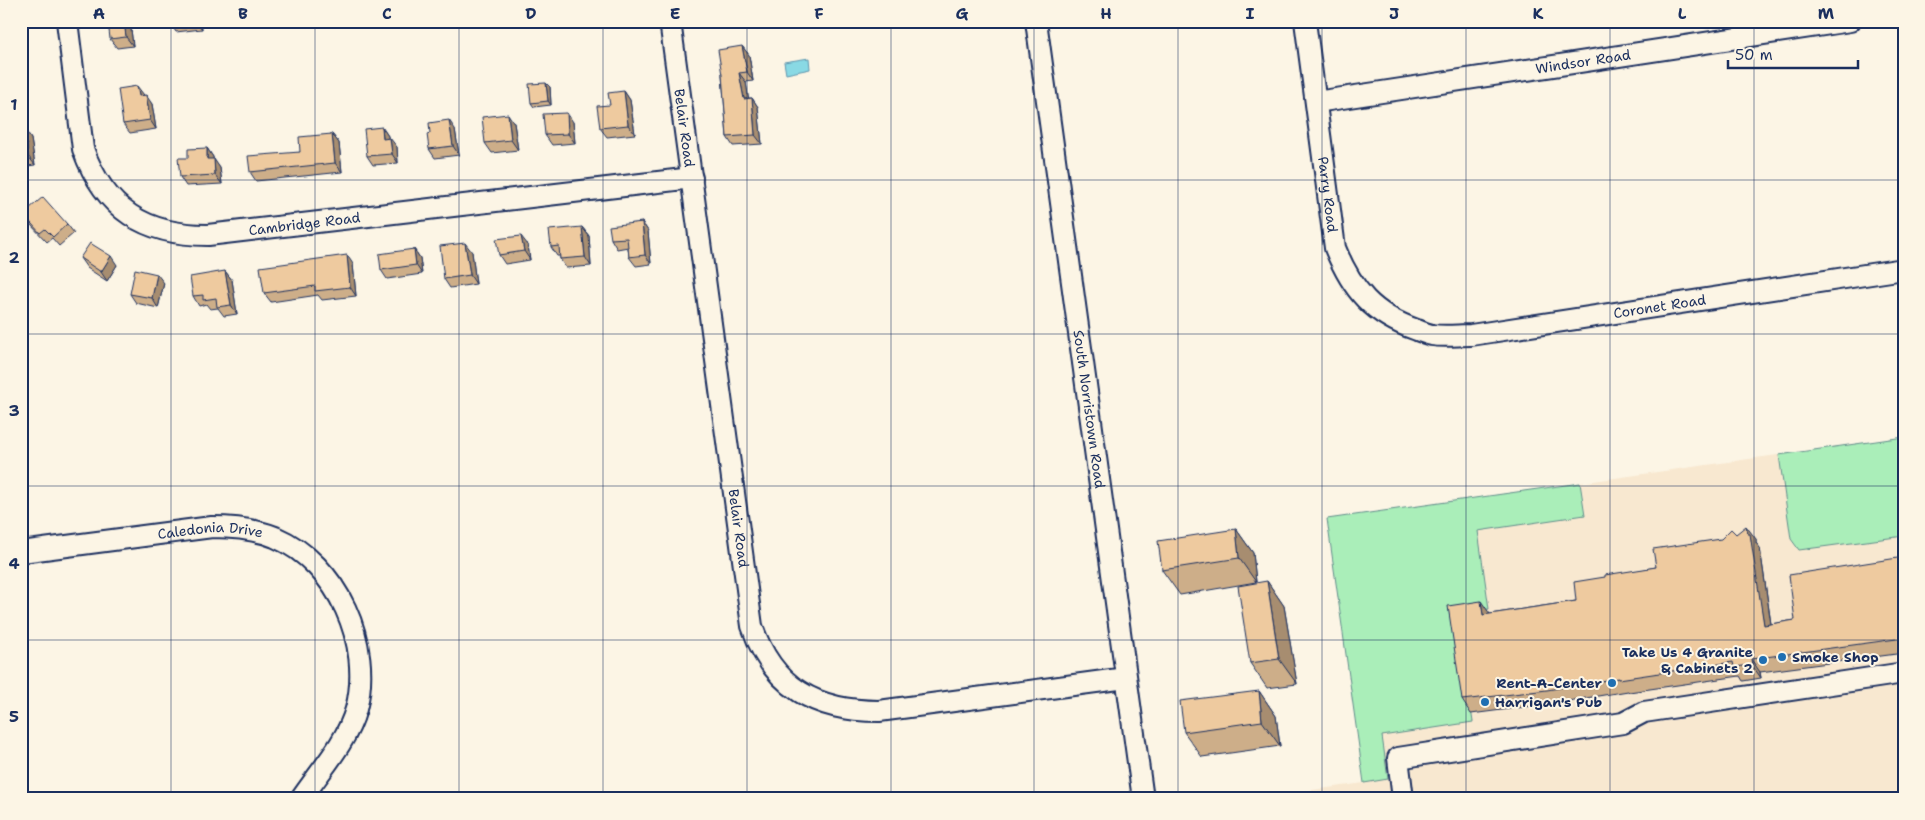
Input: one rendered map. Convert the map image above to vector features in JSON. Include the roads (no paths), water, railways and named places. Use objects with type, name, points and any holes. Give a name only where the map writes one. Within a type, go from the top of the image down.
[{"type":"street","name":"Cambridge Road","points":[[67,21],[83,149],[89,166],[101,187],[118,205],[137,220],[160,230],[184,235],[208,235],[692,178]]},
{"type":"street","name":"Belair Road","points":[[670,21],[752,626],[759,647],[766,660],[781,678],[799,691],[832,706],[857,711],[880,711],[1126,678]]},
{"type":"street","name":"South Norristown Road","points":[[1036,21],[1143,799]]},
{"type":"street","name":"Parry Road","points":[[1305,21],[1335,248],[1344,272],[1358,292],[1390,319],[1416,330]]},
{"type":"street","name":"Windsor Road","points":[[1316,102],[1850,21]]},
{"type":"street","name":"Coronet Road","points":[[1416,330],[1430,335],[1471,335],[1904,269]]},
{"type":"street","name":"Caledonia Drive","points":[[21,552],[212,526],[258,531],[293,546],[308,557],[328,577],[342,600],[357,645],[360,683],[356,709],[342,741],[300,799]]},
{"type":"street","points":[[1397,797],[1398,758],[1623,723],[1644,712],[1904,673]]},
{"type":"water","points":[[809,58],[810,69],[786,74],[784,62]]},
{"type":"place","name":"Smoke Shop","points":[[1782,657]]},
{"type":"place","name":"Take Us 4 Granite & Cabinets 2","points":[[1763,660]]},
{"type":"place","name":"Rent-A-Center","points":[[1612,683]]},
{"type":"place","name":"Harrigan's Pub","points":[[1485,702]]}]
